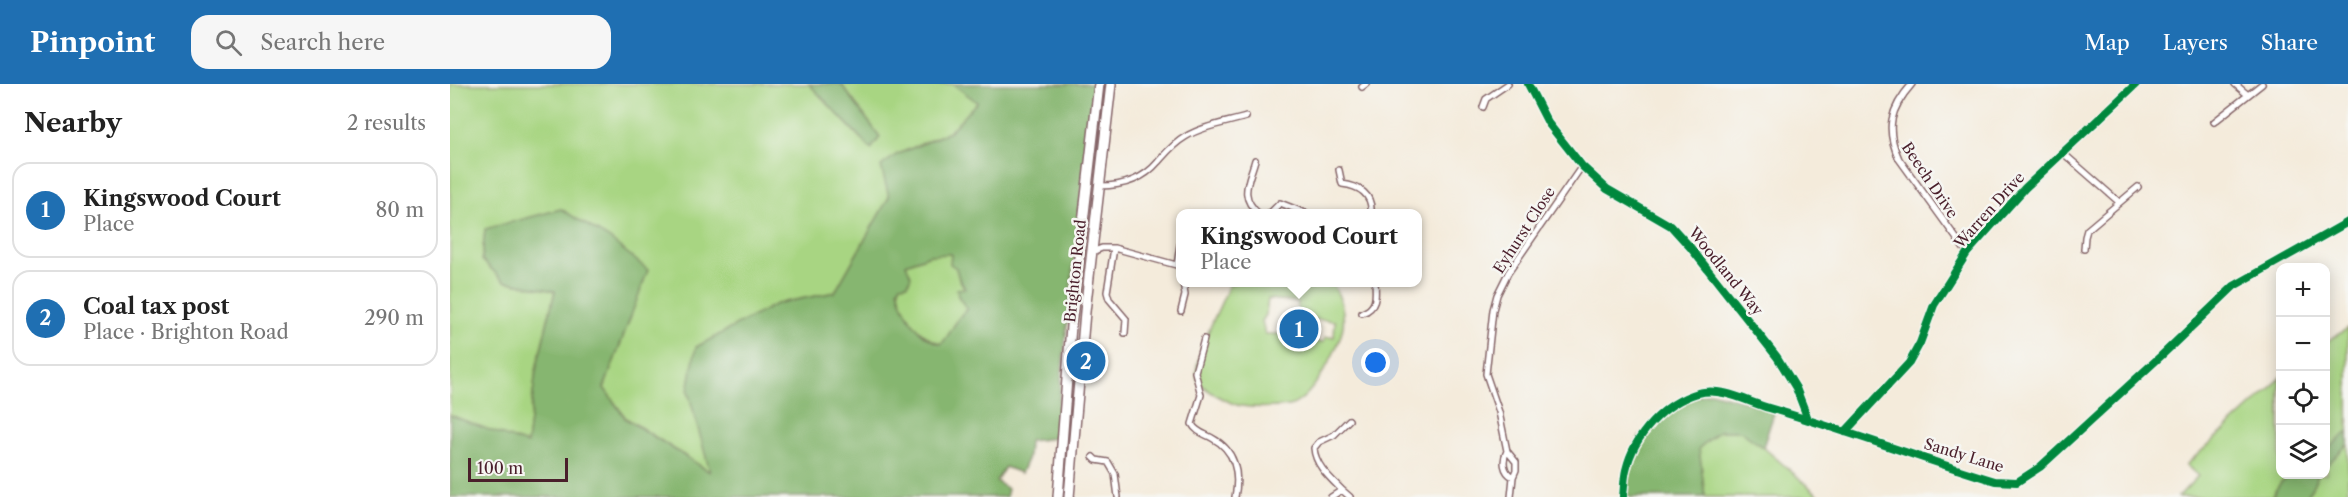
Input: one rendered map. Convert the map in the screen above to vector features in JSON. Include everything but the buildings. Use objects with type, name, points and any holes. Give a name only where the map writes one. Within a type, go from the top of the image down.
[{"type":"highway","name":"Brighton Road","points":[[1058,497],[1071,326],[1099,84]]},
{"type":"highway","name":"Brighton Road","points":[[1069,497],[1092,252],[1111,84]]},
{"type":"street","points":[[1483,107],[1486,99],[1508,84]]},
{"type":"street","name":"Woodland Way","points":[[1528,84],[1548,123],[1582,166],[1607,189],[1659,218],[1681,236],[1778,357],[1796,388],[1808,419]]},
{"type":"street","name":"Beech Drive","points":[[1912,84],[1893,114],[1890,129],[1892,144],[1899,159],[1967,253]]},
{"type":"street","name":"Warren Drive","points":[[1845,432],[1909,363],[1920,343],[1934,305],[1967,253],[2025,188],[2136,84]]},
{"type":"street","points":[[2235,84],[2248,95]]},
{"type":"street","points":[[2214,122],[2262,84]]},
{"type":"street","points":[[1100,186],[1115,186],[1137,178],[1152,169],[1174,144],[1186,136],[1246,117]]},
{"type":"street","points":[[2063,153],[2119,202]]},
{"type":"street","points":[[1255,209],[1248,202],[1246,192],[1256,160]]},
{"type":"street","name":"Eyhurst Close","points":[[1511,497],[1516,466],[1512,455],[1507,451],[1485,365],[1497,295],[1508,273],[1582,166]]},
{"type":"street","points":[[1339,170],[1342,184],[1355,185],[1368,197],[1371,209]]},
{"type":"street","points":[[2084,249],[2088,230],[2138,187]]},
{"type":"street","points":[[1273,209],[1280,203],[1297,209]]},
{"type":"street","name":"Sandy Lane","points":[[1623,497],[1626,470],[1639,438],[1658,416],[1679,401],[1699,393],[1721,393],[1808,419],[1995,482],[2017,482],[2040,467],[2162,356],[2234,286],[2348,222]]},
{"type":"street","points":[[1092,252],[1102,248],[1114,248],[1176,264]]},
{"type":"street","points":[[1114,248],[1107,296],[1126,319],[1125,333]]},
{"type":"street","points":[[1180,310],[1185,295],[1184,287]]},
{"type":"street","points":[[1362,313],[1373,307],[1376,297],[1375,287]]},
{"type":"street","points":[[1204,339],[1195,372],[1201,395],[1192,424],[1195,429],[1218,441],[1233,460],[1238,474],[1235,497]]},
{"type":"street","points":[[1349,420],[1334,435],[1319,442],[1314,448],[1323,471],[1350,497]]},
{"type":"street","name":"Eyhurst Close","points":[[1507,451],[1504,457],[1505,468],[1513,477]]},
{"type":"street","points":[[1093,457],[1096,460],[1108,462],[1115,474],[1118,497]]},
{"type":"street","points":[[1331,497],[1342,490]]},
{"type":"green space","points":[[450,84],[809,84],[871,149],[880,137],[841,84],[953,84],[978,102],[949,132],[896,155],[889,197],[835,292],[776,304],[688,391],[711,473],[626,418],[604,388],[647,270],[561,209],[485,230],[482,260],[504,281],[555,291],[536,370],[527,445],[450,415]]},
{"type":"green space","points":[[809,84],[841,84],[880,137],[871,149]]},
{"type":"green space","points":[[953,84],[1093,84],[1055,438],[1029,441],[1028,457],[1021,473],[1005,467],[996,481],[1008,489],[1006,497],[450,497],[450,415],[527,444],[536,370],[555,291],[504,281],[482,260],[485,229],[561,209],[610,239],[648,270],[604,388],[626,419],[710,472],[688,391],[696,347],[776,304],[835,292],[889,197],[881,166],[896,155],[949,132],[977,102]],"holes":[[[951,254],[950,264],[956,268],[965,288],[957,289],[958,296],[967,309],[941,344],[925,336],[912,323],[903,306],[898,289],[901,285],[908,284],[911,276],[906,264],[930,255]]]},
{"type":"green space","points":[[952,253],[959,279],[966,289],[958,296],[967,309],[959,317],[942,344],[934,341],[913,324],[903,308],[899,288],[906,264],[930,255]]},
{"type":"green space","points":[[1228,287],[1334,287],[1340,298],[1343,326],[1337,346],[1317,382],[1292,405],[1247,407],[1237,405],[1203,386],[1197,378],[1197,369],[1208,332]],"holes":[[[1268,299],[1298,302],[1296,318],[1335,321],[1334,337],[1325,337],[1324,342],[1311,341],[1311,335],[1265,334],[1262,321],[1266,315]]]},
{"type":"green space","points":[[2348,328],[2348,497],[2178,497],[2198,476],[2186,465],[2276,382],[2276,479],[2330,479],[2330,339]]},
{"type":"green space","points":[[1711,392],[1775,410],[1763,447],[1740,431],[1719,431],[1699,448],[1705,497],[1623,497],[1626,470],[1639,438],[1679,401]]},
{"type":"green space","points":[[1719,431],[1741,431],[1821,497],[1705,497],[1699,448]]},
{"type":"green space","points":[[2348,432],[2348,444],[2330,462],[2330,447]]},
{"type":"green space","points":[[2285,479],[2316,479],[2307,497],[2271,497]]},
{"type":"cycle path","points":[[1528,84],[1548,123],[1582,166],[1607,189],[1671,226],[1690,247],[1777,357],[1796,388],[1808,419]]},
{"type":"cycle path","points":[[1845,432],[1909,363],[1920,343],[1934,305],[1967,253],[2025,188],[2136,84]]},
{"type":"cycle path","points":[[1623,497],[1625,473],[1630,457],[1643,433],[1652,422],[1674,404],[1698,393],[1707,392],[1725,393],[1995,481],[2017,482],[2040,467],[2234,286],[2348,222]]},
{"type":"place","name":"Kingswood Court","points":[[1299,329]]},
{"type":"place","name":"Coal tax post","points":[[1086,361]]}]
